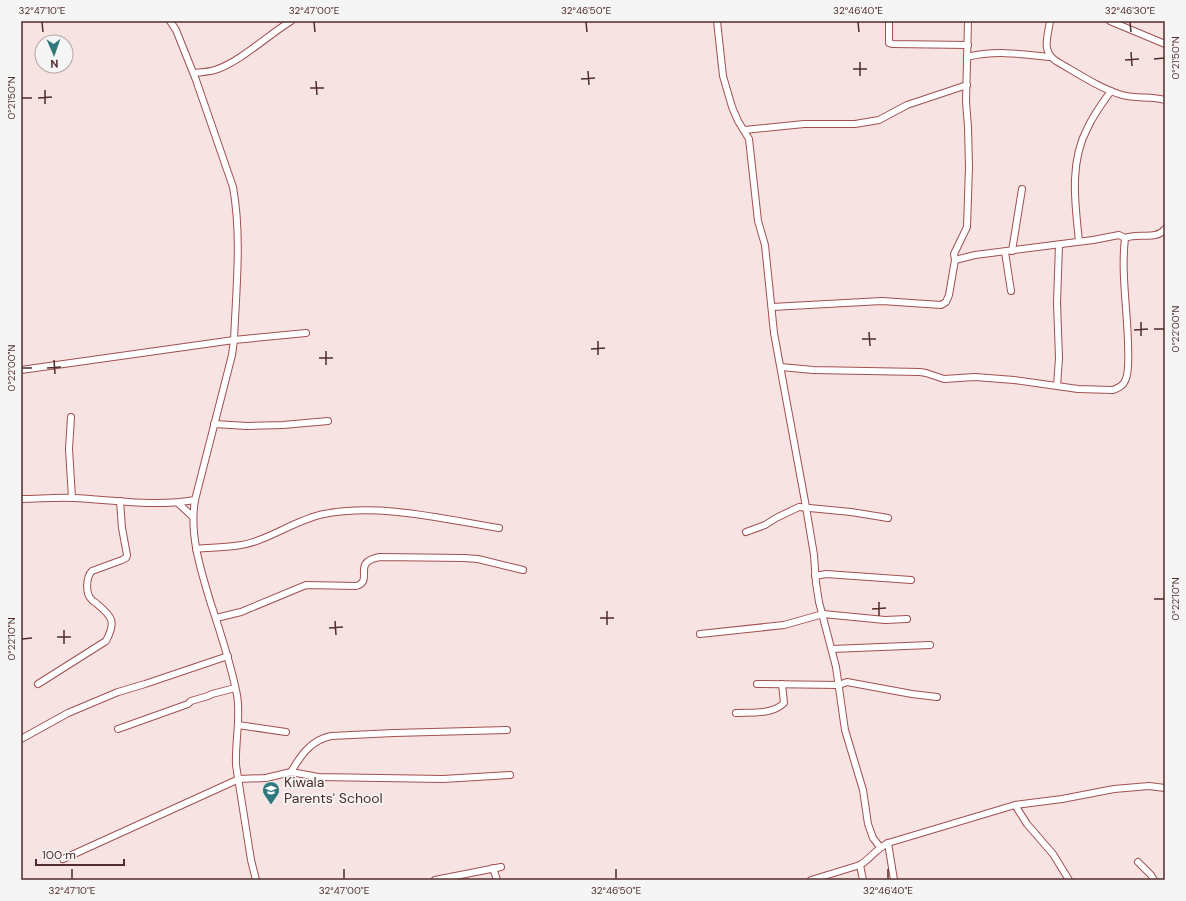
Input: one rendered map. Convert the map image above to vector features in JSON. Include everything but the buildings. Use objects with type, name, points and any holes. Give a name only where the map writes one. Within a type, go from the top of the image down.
[{"type":"street","points":[[170,21],[176,30],[194,73],[233,187],[236,204],[238,236],[234,340],[232,355],[192,516],[200,567],[228,656],[235,688],[239,714],[236,752],[239,779],[256,880]]},
{"type":"street","points":[[194,73],[215,70],[237,60],[291,21]]},
{"type":"street","points":[[717,21],[723,76],[732,107],[738,121],[749,139],[752,155],[758,221],[765,245],[774,333],[806,507],[814,555],[815,576],[819,602],[832,649],[839,685],[845,730],[863,790],[868,824],[873,838],[880,847]]},
{"type":"street","points":[[889,21],[889,43],[968,45]]},
{"type":"street","points":[[772,307],[882,301],[941,305],[946,302],[949,295],[955,260],[954,254],[967,227],[969,167],[966,102],[968,21]]},
{"type":"street","points":[[1049,57],[1046,48],[1050,21]]},
{"type":"street","points":[[1110,21],[1165,44]]},
{"type":"street","points":[[968,57],[979,54],[1005,52],[1049,57],[1111,91],[1134,97],[1147,97],[1165,100]]},
{"type":"street","points":[[744,130],[804,124],[855,124],[879,120],[907,105],[966,85]]},
{"type":"street","points":[[1078,241],[1074,190],[1076,164],[1080,145],[1087,127],[1111,91]]},
{"type":"street","points":[[1011,291],[1008,251],[1022,190]]},
{"type":"street","points":[[955,260],[975,255],[1119,235],[1125,238],[1132,235],[1158,235],[1165,229]]},
{"type":"street","points":[[780,367],[813,370],[920,372],[944,379],[975,377],[1014,380],[1078,389],[1113,390],[1122,386],[1126,380],[1128,354],[1124,267],[1125,238]]},
{"type":"street","points":[[1057,386],[1059,358],[1057,303],[1059,244]]},
{"type":"street","points":[[21,370],[234,340],[306,333]]},
{"type":"street","points":[[71,417],[69,449],[72,498]]},
{"type":"street","points":[[214,424],[247,426],[283,425],[328,421]]},
{"type":"street","points":[[21,499],[72,498],[178,503],[195,500]]},
{"type":"street","points":[[38,684],[106,641],[111,631],[113,622],[109,614],[92,600],[89,594],[87,580],[88,574],[92,571],[122,560],[128,555],[122,528],[120,501]]},
{"type":"street","points":[[178,503],[192,516]]},
{"type":"street","points":[[746,532],[766,525],[776,518],[800,507],[851,512],[888,518]]},
{"type":"street","points":[[196,549],[239,546],[322,514],[342,511],[364,510],[409,513],[499,528]]},
{"type":"street","points":[[216,618],[241,612],[306,585],[360,585],[364,580],[365,563],[374,558],[380,557],[478,559],[523,570]]},
{"type":"street","points":[[815,576],[826,574],[911,580]]},
{"type":"street","points":[[700,634],[784,625],[823,614],[885,620],[907,619]]},
{"type":"street","points":[[832,649],[930,645]]},
{"type":"street","points":[[22,739],[68,713],[118,692],[228,656]]},
{"type":"street","points":[[757,684],[839,685],[847,682],[937,697]]},
{"type":"street","points":[[736,713],[762,712],[779,708],[784,703],[782,684]]},
{"type":"street","points":[[118,729],[188,704],[191,701],[235,688]]},
{"type":"street","points":[[238,725],[286,732]]},
{"type":"street","points":[[291,772],[298,760],[311,746],[321,738],[331,736],[507,730]]},
{"type":"street","points":[[63,859],[239,779],[266,778],[291,772],[318,777],[435,778],[510,775]]},
{"type":"street","points":[[810,880],[860,865],[866,862],[880,847],[888,843],[1016,805],[1062,799],[1114,789],[1149,786],[1165,788]]},
{"type":"street","points":[[1016,805],[1027,824],[1053,854],[1068,879]]},
{"type":"street","points":[[888,843],[894,880]]},
{"type":"street","points":[[1138,862],[1154,880]]},
{"type":"street","points":[[860,865],[863,880]]},
{"type":"street","points":[[435,880],[501,867]]},
{"type":"street","points":[[493,868],[497,880]]},
{"type":"place","name":"Kiwala Parents' School","points":[[271,805]]}]
